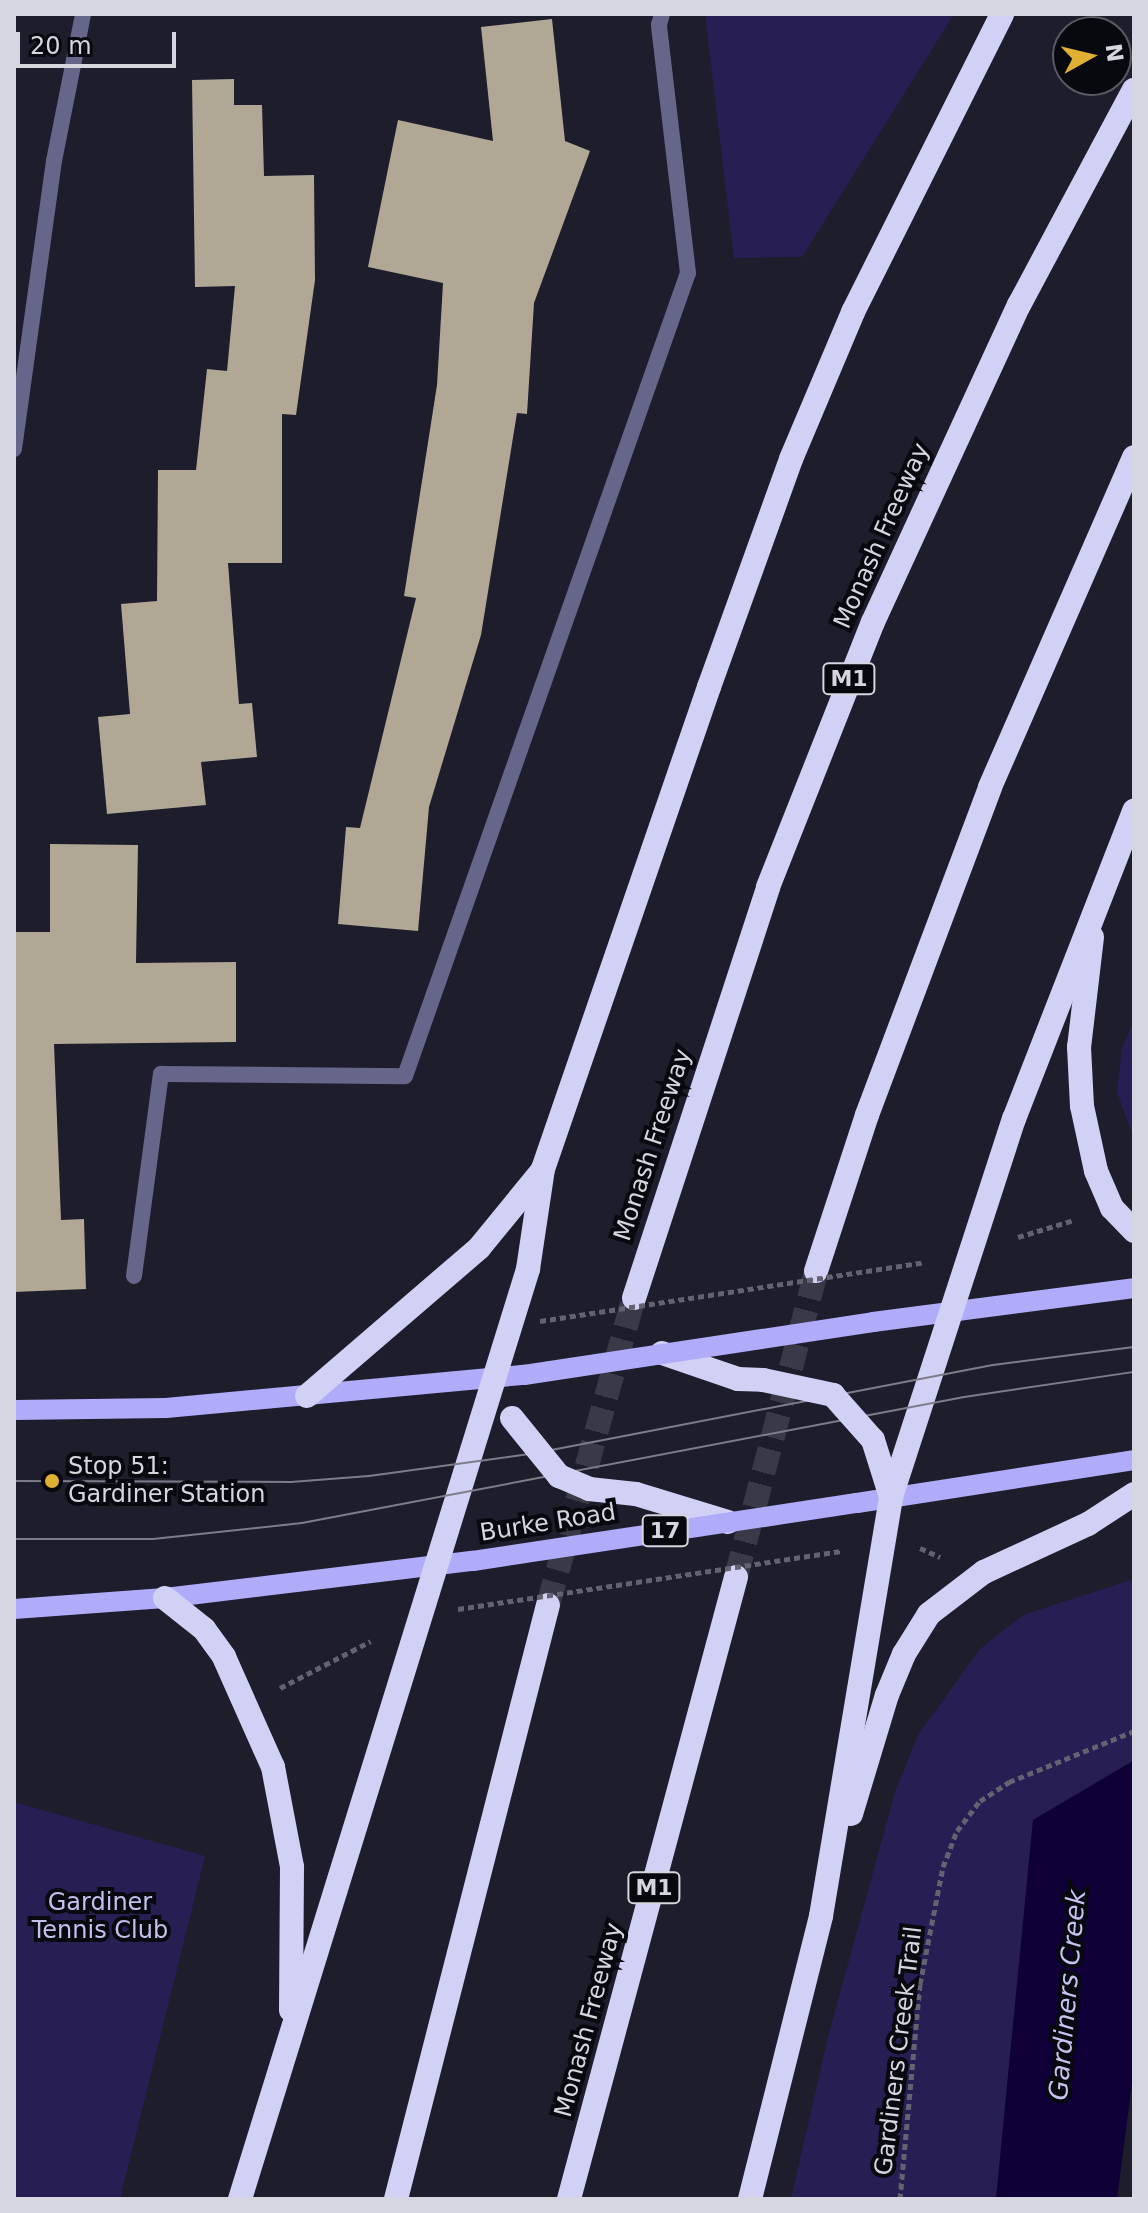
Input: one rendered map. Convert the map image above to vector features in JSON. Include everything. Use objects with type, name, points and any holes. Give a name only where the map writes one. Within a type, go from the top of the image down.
[{"type":"highway","points":[[240,2199],[528,1269],[543,1169],[791,459],[895,221],[1002,14]]},
{"type":"highway","name":"Monash Freeway","points":[[634,1298],[768,887],[867,636],[1019,305],[1134,90]]},
{"type":"highway","points":[[816,1271],[867,1115],[990,787],[1134,457]]},
{"type":"highway","points":[[821,1916],[891,1497],[957,1308],[1014,1119],[1134,811]]},
{"type":"highway","points":[[1096,903],[1079,1047],[1082,1106],[1096,1171],[1112,1208],[1134,1231]]},
{"type":"highway","points":[[307,1396],[479,1248],[543,1169]]},
{"type":"highway","points":[[662,1353],[738,1379],[800,1385],[833,1395],[873,1440],[891,1497]]},
{"type":"highway","points":[[495,1379],[512,1418],[536,1453],[568,1481],[589,1489],[636,1494],[728,1522]]},
{"type":"highway","points":[[750,2199],[821,1916],[887,1695],[904,1654],[929,1614],[984,1572],[1088,1524],[1134,1494]]},
{"type":"highway","name":"Monash Freeway","points":[[569,2199],[736,1577]]},
{"type":"highway","points":[[165,1598],[204,1629],[224,1657],[273,1767],[292,1867],[291,2040]]},
{"type":"highway","points":[[396,2199],[548,1605]]},
{"type":"main road","points":[[14,1410],[166,1408],[495,1379],[957,1308],[1134,1288]]},
{"type":"main road","name":"Burke Road","points":[[14,1609],[165,1598],[437,1566],[1134,1460]]},
{"type":"street","points":[[14,449],[54,161],[83,14]]},
{"type":"street","points":[[134,1276],[161,1074],[405,1076],[688,273],[659,25],[662,14]]},
{"type":"path","points":[[540,1321],[924,1262]]},
{"type":"path","points":[[266,1695],[353,1649],[458,1609],[843,1551]]},
{"type":"path","name":"Gardiners Creek Trail","points":[[900,2199],[920,1984],[943,1867],[957,1831],[980,1801],[1009,1782],[1134,1731]]},
{"type":"green space","points":[[705,14],[954,14],[802,257],[734,258]]},
{"type":"green space","points":[[1134,1020],[1134,1140],[1117,1092],[1122,1048]]},
{"type":"green space","points":[[1134,1579],[1134,1760],[1033,1820],[996,2199],[791,2199],[828,2037],[895,1792],[918,1735],[980,1649],[1023,1615]]},
{"type":"green space","name":"Gardiner Tennis Club","points":[[14,1802],[205,1856],[120,2199],[14,2199]]},
{"type":"water","name":"Gardiners Creek","points":[[1133,1761],[1134,2067],[1117,2199],[996,2199],[1033,1820]]},
{"type":"building","points":[[552,19],[565,141],[590,151],[534,303],[527,414],[517,413],[481,635],[429,807],[418,931],[338,924],[346,827],[360,828],[416,598],[404,596],[437,385],[443,283],[368,267],[398,120],[493,141],[481,27]]},
{"type":"building","points":[[234,79],[234,105],[262,105],[264,176],[314,175],[315,280],[296,415],[282,414],[282,563],[228,563],[239,704],[252,703],[257,757],[201,762],[206,805],[107,814],[98,717],[130,714],[121,604],[157,601],[158,470],[196,470],[207,369],[227,371],[235,286],[195,287],[192,80]]},
{"type":"building","points":[[50,844],[138,845],[136,963],[236,962],[236,1042],[54,1044],[61,1220],[84,1219],[86,1289],[14,1292],[14,932],[50,932]]},
{"type":"tunnel","points":[[736,1577],[816,1271]]},
{"type":"tunnel","points":[[548,1605],[634,1298]]},
{"type":"tram line","points":[[14,1481],[291,1482],[369,1476],[536,1453],[993,1365],[1134,1347]]},
{"type":"tram line","points":[[14,1539],[153,1539],[302,1523],[964,1397],[1134,1372]]},
{"type":"place","name":"Stop 51: Gardiner Station","points":[[52,1481]]}]
